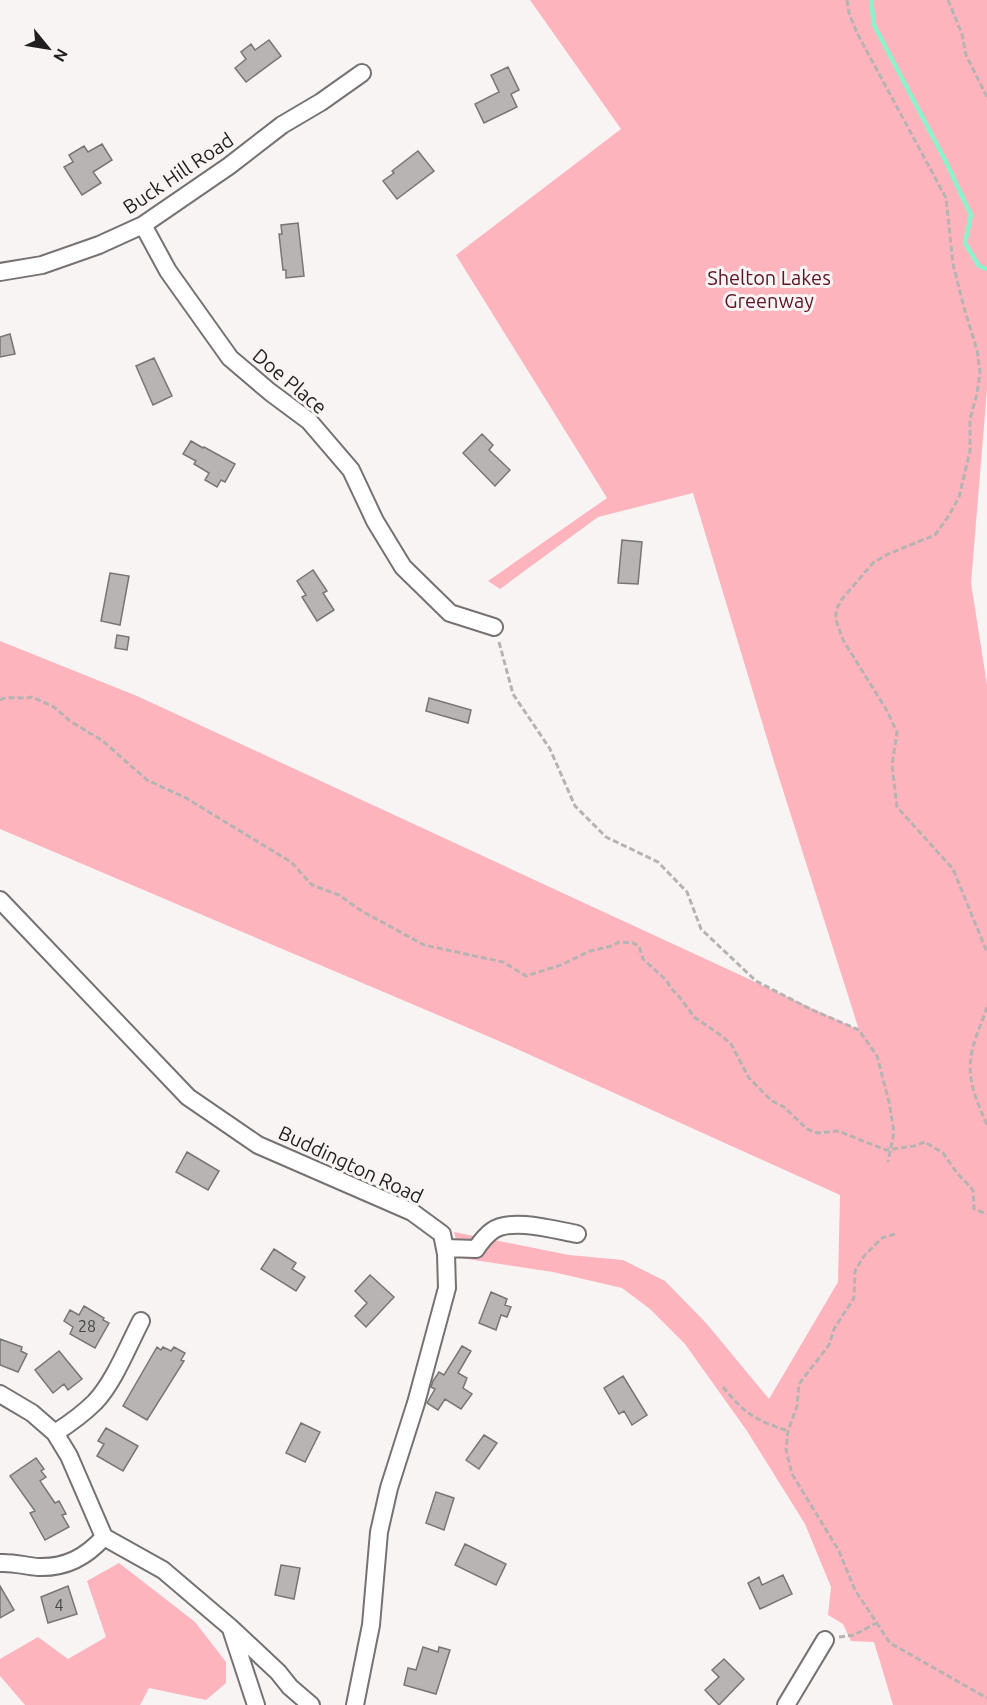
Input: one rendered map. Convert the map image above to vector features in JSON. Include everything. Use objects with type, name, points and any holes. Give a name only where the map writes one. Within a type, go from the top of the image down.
[{"type":"street","name":"Buck Hill Road","points":[[0,272],[42,265],[99,246],[143,225],[229,166],[282,124],[321,102],[362,73]]},
{"type":"street","name":"Doe Place","points":[[143,225],[168,271],[230,358],[309,421],[351,470],[375,521],[403,567],[450,613],[494,627]]},
{"type":"street","name":"Buddington Road","points":[[0,900],[188,1097],[258,1145],[412,1212],[442,1234],[445,1248]]},
{"type":"street","points":[[356,1705],[371,1625],[379,1532],[389,1488],[416,1403],[447,1288],[445,1248],[476,1249],[493,1230],[508,1225],[524,1225],[577,1234]]},
{"type":"street","points":[[55,1433],[74,1421],[97,1400],[141,1321]]},
{"type":"street","points":[[0,1394],[32,1413],[55,1433],[69,1456],[105,1537],[162,1570],[230,1627],[311,1705]]},
{"type":"street","points":[[0,1563],[40,1567],[69,1564],[92,1551],[105,1537]]},
{"type":"street","points":[[230,1627],[254,1697],[278,1672]]},
{"type":"street","points":[[786,1705],[825,1640]]},
{"type":"path","points":[[848,0],[849,13],[858,33],[946,198],[953,264],[977,350],[980,372],[970,419],[970,451],[959,497],[948,517],[935,535],[888,554],[873,563],[842,599],[836,610],[836,620],[843,640],[886,709],[897,732],[892,765],[897,807],[953,869],[987,952]]},
{"type":"path","points":[[948,0],[962,34],[966,55],[987,97]]},
{"type":"path","points":[[494,627],[513,694],[550,749],[575,806],[606,837],[658,862],[687,892],[701,928],[756,981],[810,1009],[859,1030],[877,1056],[889,1102],[894,1132],[888,1162]]},
{"type":"path","points":[[0,700],[5,697],[23,699],[32,697],[54,707],[70,721],[104,741],[147,780],[186,798],[291,862],[312,885],[339,895],[360,910],[424,945],[503,962],[526,976],[619,942],[639,946],[643,959],[668,981],[670,987],[694,1017],[731,1044],[749,1078],[772,1101],[784,1107],[807,1129],[818,1133],[838,1131],[886,1150],[925,1142],[933,1145],[943,1153],[973,1190],[974,1209],[987,1214]]},
{"type":"path","points":[[987,1008],[971,1057],[972,1083],[987,1125]]},
{"type":"path","points":[[895,1234],[882,1238],[864,1256],[855,1271],[854,1298],[834,1329],[830,1345],[799,1384],[797,1406],[788,1431],[786,1450],[792,1474],[839,1551],[855,1590],[890,1643],[987,1698]]},
{"type":"path","points":[[723,1387],[749,1414],[763,1423],[788,1431]]},
{"type":"path","points":[[825,1640],[854,1635],[876,1623]]},
{"type":"green space","name":"Shelton Lakes Greenway","points":[[530,0],[987,0],[987,389],[971,583],[987,685],[987,1705],[893,1705],[874,1642],[851,1641],[843,1624],[828,1615],[831,1587],[805,1524],[747,1431],[685,1344],[650,1309],[622,1288],[553,1272],[461,1258],[454,1232],[569,1255],[623,1260],[665,1281],[706,1323],[769,1399],[838,1282],[840,1195],[499,1041],[0,829],[0,641],[137,696],[859,1030],[775,765],[693,493],[598,517],[500,589],[488,581],[607,498],[456,255],[621,129]]},
{"type":"green space","points":[[119,1563],[195,1622],[226,1662],[226,1683],[206,1700],[149,1688],[140,1705],[25,1705],[0,1676],[0,1659],[38,1637],[68,1659],[106,1637],[87,1581]]},
{"type":"building","points":[[269,40],[281,56],[246,82],[235,68],[246,59],[241,52],[251,44],[255,50]]},
{"type":"building","points":[[508,67],[519,90],[511,94],[517,107],[484,123],[475,104],[499,92],[491,75]]},
{"type":"building","points":[[102,144],[112,160],[93,172],[101,183],[82,195],[64,167],[73,162],[69,155],[84,146],[88,152]]},
{"type":"building","points":[[418,151],[434,171],[397,199],[383,181]]},
{"type":"building","points":[[298,223],[304,276],[286,278],[279,234],[282,234],[281,225]]},
{"type":"building","points":[[10,334],[15,354],[0,357],[0,337]]},
{"type":"building","points":[[154,358],[172,396],[153,405],[136,366]]},
{"type":"building","points":[[482,434],[493,445],[489,450],[510,470],[495,486],[463,453]]},
{"type":"building","points":[[191,441],[235,464],[225,482],[221,480],[217,487],[205,480],[209,473],[194,464],[196,461],[183,454]]},
{"type":"building","points":[[622,540],[642,542],[638,584],[618,583]]},
{"type":"building","points":[[313,570],[327,591],[323,593],[334,610],[317,621],[302,597],[306,595],[297,581]]},
{"type":"building","points":[[110,573],[129,576],[120,625],[101,621]]},
{"type":"building","points":[[117,635],[129,637],[127,650],[115,648]]},
{"type":"building","points":[[429,698],[471,710],[468,723],[426,711]]},
{"type":"building","points":[[187,1152],[219,1171],[208,1190],[176,1172]]},
{"type":"building","points":[[274,1249],[296,1263],[292,1269],[305,1277],[296,1291],[261,1269]]},
{"type":"building","points":[[370,1275],[394,1297],[366,1327],[355,1316],[367,1303],[355,1291]]},
{"type":"building","points":[[491,1292],[507,1299],[505,1305],[511,1307],[507,1317],[501,1315],[496,1330],[479,1323]]},
{"type":"building","points":[[84,1306],[109,1323],[95,1348],[70,1334],[73,1327],[64,1321],[70,1310],[79,1315]]},
{"type":"building","points":[[0,1339],[22,1347],[21,1351],[27,1354],[18,1372],[0,1365]]},
{"type":"building","points":[[462,1346],[471,1351],[458,1373],[467,1378],[463,1388],[472,1394],[461,1409],[445,1399],[438,1410],[427,1403],[435,1389],[431,1387],[433,1381],[439,1372],[444,1375]]},
{"type":"building","points":[[157,1347],[171,1351],[174,1347],[185,1353],[181,1360],[184,1361],[147,1420],[123,1406]]},
{"type":"building","points":[[59,1351],[82,1379],[68,1390],[64,1384],[53,1393],[35,1370]]},
{"type":"building","points":[[623,1376],[647,1415],[632,1425],[624,1411],[619,1414],[604,1388]]},
{"type":"building","points":[[301,1423],[320,1432],[305,1462],[286,1453]]},
{"type":"building","points":[[106,1428],[138,1446],[123,1471],[97,1456],[104,1444],[98,1441]]},
{"type":"building","points":[[484,1435],[497,1443],[479,1469],[466,1460]]},
{"type":"building","points":[[36,1458],[44,1469],[41,1471],[46,1477],[40,1481],[55,1503],[59,1501],[66,1514],[62,1515],[69,1527],[45,1540],[30,1513],[35,1511],[10,1476]]},
{"type":"building","points":[[436,1492],[454,1498],[444,1530],[426,1523]]},
{"type":"building","points":[[465,1544],[506,1564],[496,1585],[455,1565]]},
{"type":"building","points":[[281,1565],[300,1568],[294,1599],[275,1595]]},
{"type":"building","points":[[783,1575],[792,1594],[760,1609],[748,1583],[759,1577],[762,1585]]},
{"type":"building","points":[[0,1586],[14,1610],[0,1618]]},
{"type":"building","points":[[68,1586],[77,1614],[48,1623],[41,1597]]},
{"type":"building","points":[[423,1647],[438,1652],[439,1647],[450,1650],[436,1694],[404,1685],[408,1668],[416,1670]]},
{"type":"building","points":[[724,1659],[744,1679],[719,1705],[705,1690],[719,1677],[712,1670]]},
{"type":"waterway","points":[[871,0],[874,25],[945,160],[971,215],[965,243],[979,266],[987,269]]}]
